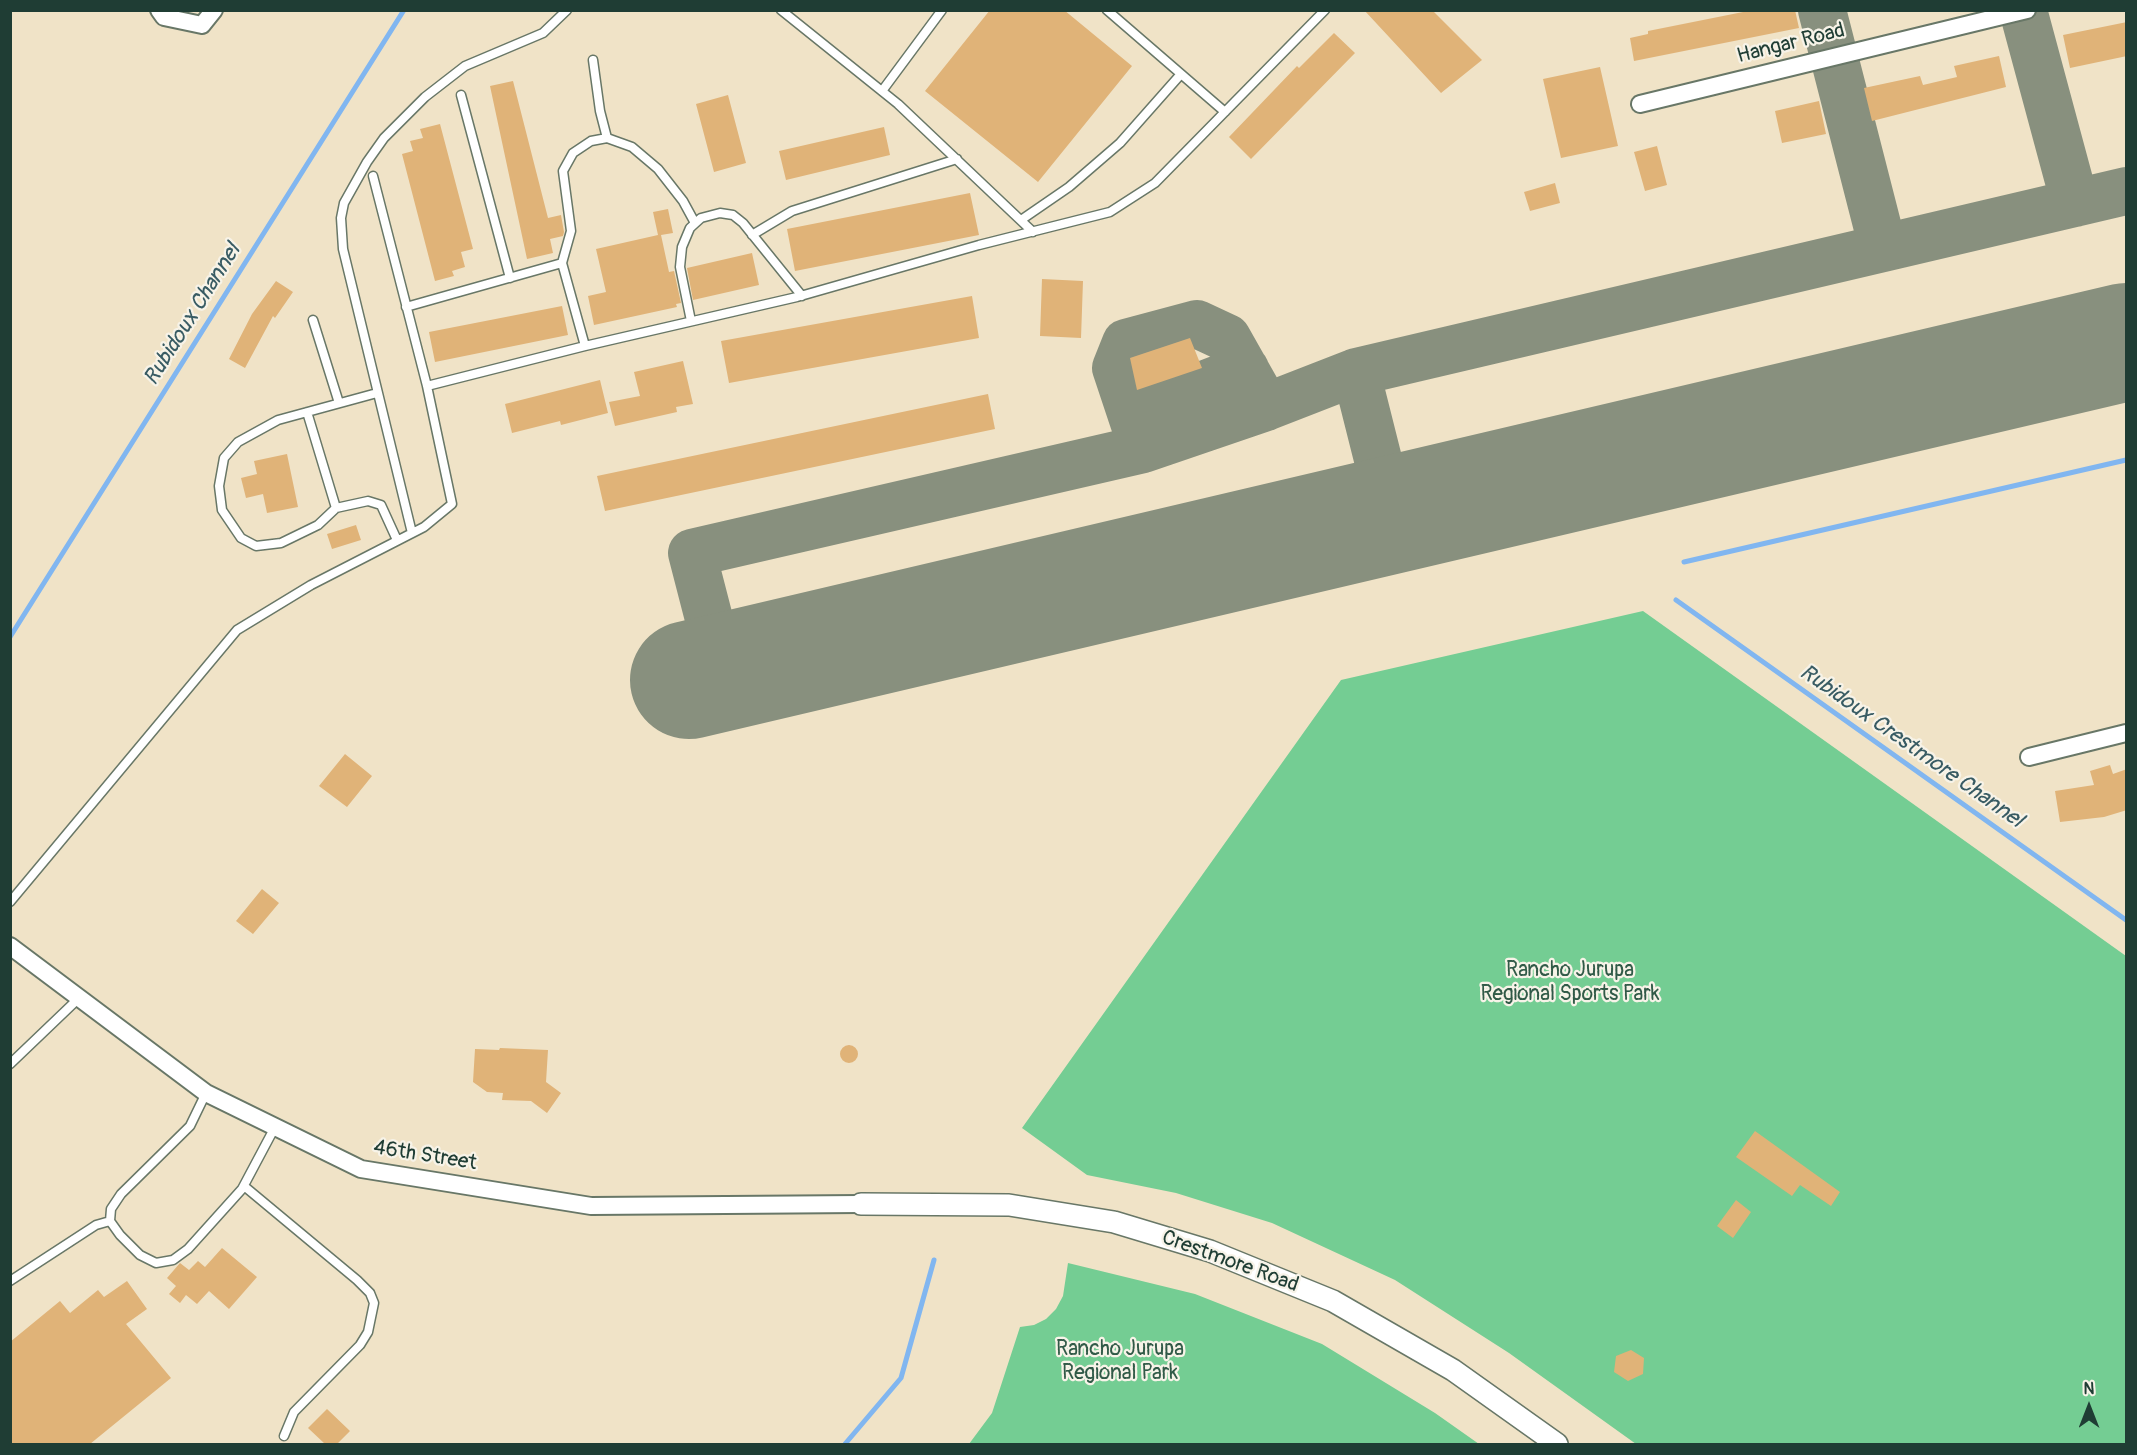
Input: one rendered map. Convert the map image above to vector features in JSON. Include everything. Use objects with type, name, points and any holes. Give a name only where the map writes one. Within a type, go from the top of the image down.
[{"type":"street","points":[[159,10],[164,17],[202,25],[214,10]]},
{"type":"street","name":"Hangar Road","points":[[1640,104],[2025,11]]},
{"type":"street","points":[[2029,757],[2127,733]]},
{"type":"street","name":"46th Street","points":[[10,946],[206,1093],[361,1168],[591,1206],[861,1204]]},
{"type":"street","name":"Crestmore Road","points":[[861,1204],[1009,1205],[1114,1222],[1210,1251],[1333,1301],[1453,1370],[1557,1444]]},
{"type":"lane","points":[[412,533],[343,249],[341,218],[344,203],[367,162],[384,138],[425,97],[465,66],[543,33],[567,10]]},
{"type":"lane","points":[[781,10],[882,91],[1033,232]]},
{"type":"lane","points":[[882,91],[942,10]]},
{"type":"lane","points":[[1107,10],[1225,112]]},
{"type":"lane","points":[[428,386],[585,346],[802,296],[1110,212],[1155,183],[1325,10]]},
{"type":"lane","points":[[593,60],[600,111],[607,138]]},
{"type":"lane","points":[[1022,220],[1069,187],[1120,143],[1181,74]]},
{"type":"lane","points":[[461,95],[510,278]]},
{"type":"lane","points":[[585,346],[562,263],[571,231],[563,171],[573,153],[591,141],[607,138],[632,147],[658,169],[683,201],[695,223]]},
{"type":"lane","points":[[752,235],[792,211],[957,159]]},
{"type":"lane","points":[[10,902],[237,630],[311,585],[424,526],[452,504],[428,386],[373,176]]},
{"type":"lane","points":[[691,321],[680,267],[682,247],[690,228],[695,223],[701,218],[720,213],[733,215],[743,223],[802,296]]},
{"type":"lane","points":[[406,307],[562,263]]},
{"type":"lane","points":[[313,320],[339,403]]},
{"type":"lane","points":[[377,393],[278,420],[238,442],[224,458],[219,486],[222,510],[240,538],[256,546],[281,543],[318,525],[336,508],[368,501],[381,505],[397,540]]},
{"type":"lane","points":[[307,412],[336,508]]},
{"type":"lane","points":[[10,1065],[79,998]]},
{"type":"lane","points":[[206,1093],[190,1126],[121,1194],[111,1209],[110,1221],[120,1235],[140,1255],[156,1263],[172,1260],[188,1249],[208,1229],[244,1186],[275,1127]]},
{"type":"lane","points":[[244,1186],[357,1280],[370,1293],[374,1303],[368,1332],[360,1345],[294,1412],[284,1436]]},
{"type":"lane","points":[[10,1281],[96,1225],[110,1221]]},
{"type":"green space","name":"Rancho Jurupa Regional Sports Park","points":[[1643,611],[2126,956],[2126,1444],[1636,1444],[1509,1353],[1395,1280],[1272,1223],[1176,1193],[1087,1175],[1022,1128],[1341,680]]},
{"type":"green space","name":"Rancho Jurupa Regional Park","points":[[1068,1263],[1195,1294],[1322,1344],[1435,1413],[1479,1444],[969,1444],[992,1413],[1020,1327],[1034,1325],[1046,1319],[1056,1309],[1063,1296]]},
{"type":"building","points":[[990,10],[1064,10],[1132,66],[1038,182],[925,91]]},
{"type":"building","points":[[1364,10],[1432,10],[1482,60],[1441,93]]},
{"type":"building","points":[[1753,10],[1795,10],[1799,28],[1634,61],[1630,38],[1648,34],[1648,31]]},
{"type":"building","points":[[2127,22],[2127,56],[2070,68],[2063,35]]},
{"type":"building","points":[[1334,33],[1355,53],[1251,159],[1229,137],[1297,66],[1299,68]]},
{"type":"building","points":[[1999,56],[2006,87],[1872,121],[1864,88],[1920,76],[1923,85],[1957,77],[1954,66]]},
{"type":"building","points":[[1600,67],[1618,146],[1561,158],[1543,79]]},
{"type":"building","points":[[513,81],[548,218],[561,215],[564,232],[563,236],[550,239],[553,253],[527,259],[490,86]]},
{"type":"building","points":[[728,95],[746,163],[714,172],[696,104]]},
{"type":"building","points":[[1819,101],[1826,134],[1782,143],[1775,111]]},
{"type":"building","points":[[440,124],[473,249],[461,252],[465,267],[452,271],[454,276],[435,281],[402,154],[413,151],[410,141],[423,138],[420,129]]},
{"type":"building","points":[[884,127],[890,155],[786,180],[779,151]]},
{"type":"building","points":[[1657,146],[1667,185],[1645,191],[1634,152]]},
{"type":"building","points":[[1555,183],[1560,203],[1530,211],[1524,192]]},
{"type":"building","points":[[970,193],[979,235],[795,271],[787,229]]},
{"type":"building","points":[[668,209],[673,233],[661,235],[669,272],[674,271],[681,303],[676,304],[677,307],[594,325],[588,296],[606,292],[596,249],[658,235],[653,212]]},
{"type":"building","points":[[752,253],[759,285],[693,300],[687,268]]},
{"type":"building","points":[[1042,279],[1083,281],[1081,338],[1040,336]]},
{"type":"building","points":[[276,281],[293,292],[275,318],[273,316],[245,368],[229,359],[252,314]]},
{"type":"building","points":[[972,296],[979,338],[729,383],[721,341]]},
{"type":"building","points":[[562,306],[568,335],[435,362],[429,332]]},
{"type":"building","points":[[1190,338],[1202,368],[1137,390],[1130,358]]},
{"type":"building","points":[[683,361],[693,404],[676,407],[677,412],[615,426],[609,402],[640,396],[634,372]]},
{"type":"building","points":[[600,380],[608,413],[561,425],[560,421],[512,433],[505,404]]},
{"type":"building","points":[[988,394],[995,429],[605,511],[597,476]]},
{"type":"building","points":[[287,454],[298,507],[267,513],[263,494],[246,498],[241,478],[257,474],[254,461]]},
{"type":"building","points":[[356,525],[361,540],[332,549],[327,534]]},
{"type":"building","points":[[345,754],[372,776],[347,807],[319,786]]},
{"type":"building","points":[[2110,765],[2113,774],[2127,769],[2127,810],[2104,817],[2060,822],[2055,791],[2094,785],[2090,771]]},
{"type":"building","points":[[262,889],[279,903],[253,934],[236,921]]},
{"type":"building","points":[[849,1045],[855,1048],[858,1054],[855,1060],[849,1063],[843,1060],[840,1054],[843,1048]]},
{"type":"building","points":[[500,1048],[548,1050],[546,1082],[561,1093],[547,1113],[531,1101],[502,1100],[503,1093],[487,1092],[473,1082],[475,1049],[499,1050]]},
{"type":"building","points":[[1755,1131],[1840,1192],[1831,1206],[1800,1185],[1792,1196],[1736,1157]]},
{"type":"building","points":[[1736,1200],[1751,1212],[1733,1238],[1717,1226]]},
{"type":"building","points":[[222,1248],[257,1277],[229,1309],[209,1291],[197,1304],[186,1295],[180,1303],[169,1294],[176,1286],[167,1278],[180,1263],[189,1270],[198,1261],[205,1267]]},
{"type":"building","points":[[127,1281],[147,1309],[126,1324],[171,1378],[90,1444],[10,1444],[10,1342],[60,1301],[70,1313],[98,1290],[104,1297]]},
{"type":"building","points":[[1631,1350],[1644,1358],[1643,1374],[1628,1381],[1614,1372],[1616,1356]]},
{"type":"building","points":[[327,1409],[350,1431],[337,1444],[325,1444],[308,1428]]},
{"type":"waterway","name":"Rubidoux Channel","points":[[10,637],[404,10]]},
{"type":"waterway","name":"Rubidoux Crestmore Channel","points":[[1684,562],[2126,460]]},
{"type":"waterway","name":"Rubidoux Crestmore Channel","points":[[1676,600],[2126,920]]},
{"type":"waterway","name":"Rubidoux Crestmore Channel","points":[[845,1444],[901,1378],[934,1260]]},
{"type":"taxiway","points":[[1822,10],[1883,248]]},
{"type":"taxiway","points":[[2023,10],[2075,203]]},
{"type":"taxiway","points":[[723,673],[692,553],[1143,449],[1266,407],[1356,372],[2126,191]]},
{"type":"taxiway","points":[[1143,449],[1116,368],[1126,343],[1197,324],[1227,338],[1266,407]]},
{"type":"taxiway","points":[[1131,413],[1245,369]]},
{"type":"taxiway","points":[[1356,372],[1392,515]]},
{"type":"runway","points":[[689,680],[2126,342]]}]
